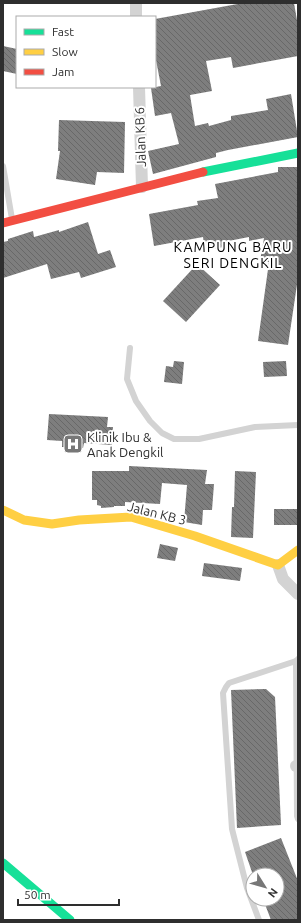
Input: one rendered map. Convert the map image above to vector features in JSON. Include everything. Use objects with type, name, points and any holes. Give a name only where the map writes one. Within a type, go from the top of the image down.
[{"type":"street","points":[[136,3],[136,16]]},
{"type":"street","name":"Jalan KB 6","points":[[139,88],[142,187]]},
{"type":"street","points":[[7,222],[205,171],[298,153]]},
{"type":"street","name":"Jalan KB 3","points":[[3,510],[24,520],[52,524],[79,520],[131,517],[195,536],[278,565]]},
{"type":"street","points":[[298,550],[278,565],[283,579],[298,594]]},
{"type":"street","points":[[3,864],[70,920]]},
{"type":"lane","points":[[3,166],[7,222]]},
{"type":"lane","points":[[130,348],[127,379],[136,401],[150,422],[162,433],[174,439],[199,440],[256,427],[298,425]]},
{"type":"lane","points":[[259,920],[247,888],[232,829],[223,693],[229,683],[297,660],[298,819]]},
{"type":"building","points":[[243,3],[294,3],[298,26],[298,56],[233,68],[231,57],[206,61],[212,91],[190,95],[195,126],[208,123],[209,126],[231,120],[231,116],[268,110],[266,99],[291,94],[298,137],[216,153],[216,157],[153,174],[148,151],[179,144],[171,113],[155,116],[151,88],[161,86],[156,60],[156,19]]},
{"type":"building","points":[[3,46],[16,49],[16,74],[3,71]]},
{"type":"building","points":[[59,120],[125,122],[124,173],[97,172],[95,185],[56,179],[60,151],[58,151]]},
{"type":"building","points":[[278,167],[298,167],[298,278],[288,345],[258,341],[269,262],[260,261],[264,238],[249,241],[249,237],[223,242],[224,247],[205,250],[203,237],[154,246],[149,214],[198,205],[197,201],[218,198],[215,184],[278,172]]},
{"type":"building","points":[[88,222],[98,254],[110,250],[116,267],[81,278],[79,272],[51,279],[47,264],[3,278],[3,242],[33,231],[34,237],[59,230],[59,232]]},
{"type":"building","points":[[197,264],[220,285],[186,322],[163,301]]},
{"type":"building","points":[[174,361],[184,362],[182,384],[164,382],[166,366],[173,367]]},
{"type":"building","points":[[286,361],[287,376],[264,377],[263,362]]},
{"type":"building","points":[[49,414],[108,417],[107,427],[113,427],[112,445],[84,443],[83,448],[62,447],[62,441],[47,440]]},
{"type":"building","points":[[129,466],[207,470],[205,484],[214,484],[212,510],[203,510],[202,525],[184,522],[187,485],[162,483],[160,504],[125,502],[125,506],[101,508],[101,506],[97,505],[97,500],[92,500],[92,471],[129,471]]},
{"type":"building","points":[[235,471],[256,472],[253,538],[231,537]]},
{"type":"building","points":[[274,509],[298,509],[298,525],[274,525]]},
{"type":"building","points":[[160,544],[178,548],[175,561],[157,558]]},
{"type":"building","points":[[204,563],[242,568],[240,581],[202,576]]},
{"type":"building","points":[[266,689],[275,697],[281,825],[237,828],[231,690]]},
{"type":"building","points":[[281,838],[298,881],[298,920],[271,920],[266,907],[285,907],[285,867],[250,867],[245,852]]},
{"type":"traffic: fast","points":[[203,172],[298,153]]},
{"type":"traffic: fast","points":[[3,863],[70,920]]},
{"type":"traffic: slow","points":[[3,510],[24,520],[52,524],[79,520],[131,517],[195,536],[278,565],[298,550]]},
{"type":"traffic: jam","points":[[3,223],[203,172]]},
{"type":"place","name":"Klinik Ibu & Anak Dengkil","points":[[73,444]]},
{"type":"district","name":"KAMPUNG BARU SERI DENGKIL","points":[[233,256]]}]
